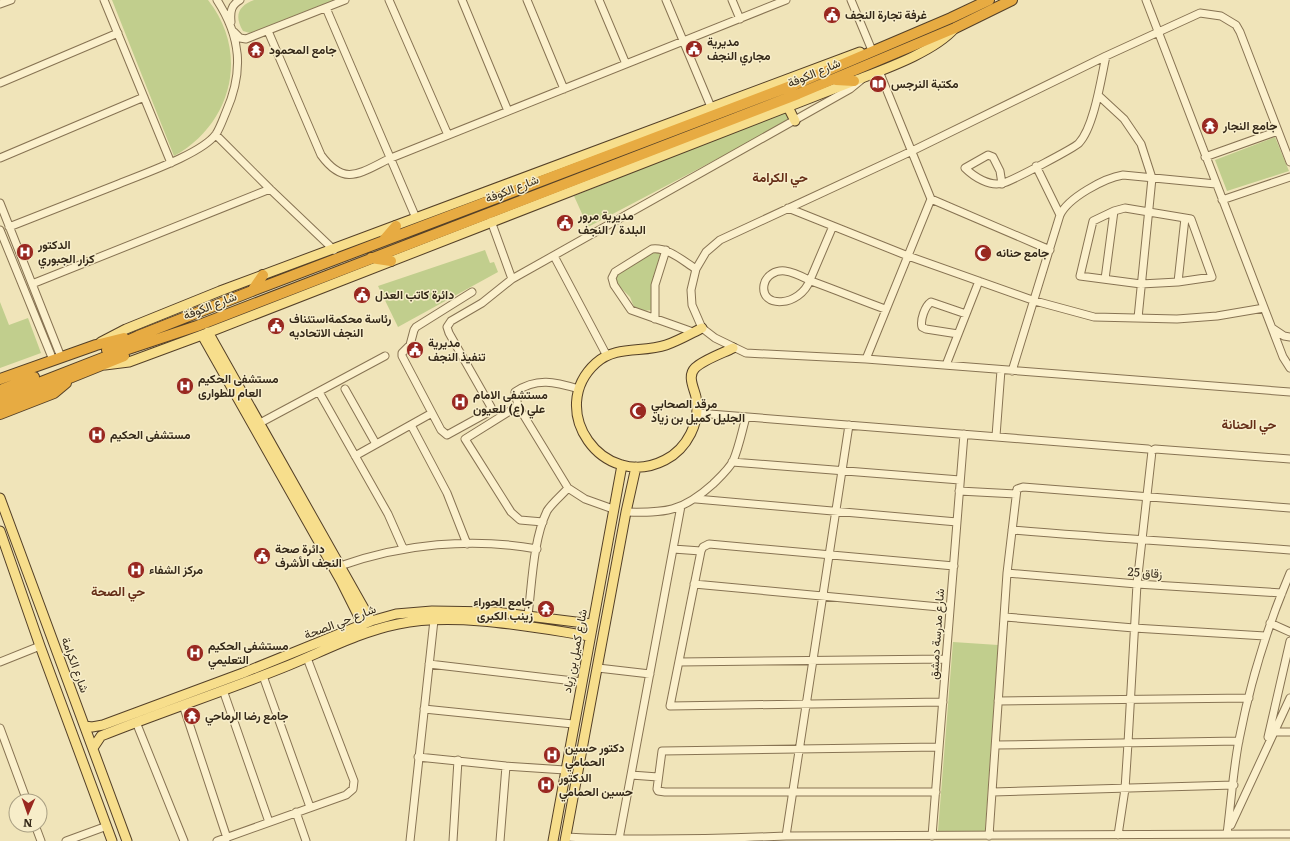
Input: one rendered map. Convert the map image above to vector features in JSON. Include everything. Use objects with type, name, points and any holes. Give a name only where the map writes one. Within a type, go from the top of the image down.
[{"type":"highway","name":"شارع الكوفة","points":[[16,388],[197,326],[370,258],[646,142],[832,80],[953,23],[989,0]]},
{"type":"highway","name":"شارع الكوفة","points":[[16,388],[138,336],[252,291],[646,142],[1012,0]]},
{"type":"highway","points":[[832,80],[859,79]]},
{"type":"highway","points":[[780,82],[796,84]]},
{"type":"highway","points":[[640,164],[646,142]]},
{"type":"highway","points":[[383,242],[396,226]]},
{"type":"highway","points":[[370,258],[392,261]]},
{"type":"highway","points":[[252,291],[263,275]]},
{"type":"highway","points":[[0,379],[96,345],[138,336]]},
{"type":"highway","points":[[0,406],[105,365],[143,345]]},
{"type":"highway","points":[[0,414],[54,393],[69,379]]},
{"type":"highway","points":[[0,390],[16,388]]},
{"type":"highway","points":[[0,398],[16,388]]},
{"type":"main road","points":[[96,345],[130,327],[263,275],[334,250],[416,218],[646,142],[711,107],[871,48],[932,21],[953,23],[945,38],[932,47],[879,71],[491,221],[205,334],[133,361],[105,365]]},
{"type":"main road","points":[[788,107],[795,121]]},
{"type":"main road","points":[[702,328],[666,345],[654,348],[626,350],[606,356],[596,363],[586,375],[579,389],[577,405],[578,416],[584,436],[594,449],[602,456],[622,465],[636,467],[650,466],[664,461],[677,452],[687,441],[694,428],[697,413],[692,375],[695,368],[733,348]]},
{"type":"main road","points":[[205,334],[260,423],[340,566],[346,583]]},
{"type":"main road","points":[[205,334],[346,583],[367,623]]},
{"type":"main road","name":"شارع كميل بن زياد","points":[[553,841],[573,724],[604,568],[622,465]]},
{"type":"main road","name":"شارع كميل بن زياد","points":[[565,839],[626,512],[636,467]]},
{"type":"main road","name":"شارع الكرامة","points":[[0,498],[127,841]]},
{"type":"main road","points":[[0,531],[40,646],[112,841]]},
{"type":"main road","points":[[5,545],[10,544],[15,539]]},
{"type":"main road","points":[[13,569],[17,565],[25,565]]},
{"type":"main road","points":[[604,568],[607,575],[615,572]]},
{"type":"main road","points":[[600,589],[602,587],[608,587],[611,592]]},
{"type":"main road","name":"شارع حي الصحة","points":[[85,726],[92,727],[103,725],[234,682],[367,623],[396,614],[432,611],[496,612],[592,624]]},
{"type":"main road","points":[[492,622],[498,618],[496,612]]},
{"type":"main road","points":[[509,624],[506,621],[506,616],[512,613]]},
{"type":"main road","name":"شارع حي الصحة","points":[[245,677],[263,676],[372,632],[391,626],[434,620],[492,622],[590,636]]},
{"type":"main road","name":"شارع حي الصحة","points":[[93,748],[101,736],[223,690],[234,682]]},
{"type":"street","points":[[0,4],[10,0]]},
{"type":"street","points":[[104,0],[171,163]]},
{"type":"street","points":[[9,227],[171,163],[198,148],[216,135],[230,104],[237,75],[237,48],[231,27],[217,0]]},
{"type":"street","points":[[240,0],[231,8],[231,27],[242,39],[268,31],[346,0]]},
{"type":"street","points":[[388,0],[448,135]]},
{"type":"street","points":[[462,0],[508,112]]},
{"type":"street","points":[[527,0],[564,89]]},
{"type":"street","points":[[599,0],[626,64]]},
{"type":"street","points":[[666,0],[711,107]]},
{"type":"street","points":[[732,0],[740,19]]},
{"type":"street","points":[[268,31],[321,155],[336,172],[350,175],[358,174],[391,158],[786,0]]},
{"type":"street","points":[[850,0],[871,48]]},
{"type":"street","points":[[1146,0],[1283,357],[1290,368]]},
{"type":"street","points":[[326,8],[416,218]]},
{"type":"street","points":[[1288,391],[866,359],[746,353],[714,338],[702,328],[692,305],[691,290],[696,269],[706,252],[720,240],[912,151],[1106,56],[1200,13],[1221,16],[1236,25],[1278,131],[1288,148],[1290,162]]},
{"type":"street","points":[[0,83],[118,33]]},
{"type":"street","points":[[1002,184],[1000,171],[993,157],[988,155],[965,168],[972,176],[986,181],[1002,184],[1078,144],[1086,130],[1098,95],[1106,56]]},
{"type":"street","points":[[866,359],[931,199],[879,71]]},
{"type":"street","points":[[472,292],[416,327],[410,345],[402,353],[402,356],[442,432],[447,435],[489,411],[491,406],[449,333],[447,327],[451,321],[482,303],[512,278],[795,121],[850,89],[859,79]]},
{"type":"street","points":[[1098,95],[1124,119],[1141,144],[1152,178],[1147,212],[1138,318]]},
{"type":"street","points":[[0,158],[144,97]]},
{"type":"street","points":[[1206,157],[1278,131]]},
{"type":"street","points":[[216,135],[334,250]]},
{"type":"street","points":[[1036,166],[1060,215]]},
{"type":"street","points":[[1012,371],[1035,301],[1060,215],[1065,206],[1073,198],[1114,177],[1127,175],[1216,184]]},
{"type":"street","points":[[1222,200],[1290,177]]},
{"type":"street","points":[[32,284],[270,189]]},
{"type":"street","points":[[931,199],[1050,250]]},
{"type":"street","points":[[0,204],[32,284],[57,359]]},
{"type":"street","points":[[788,208],[908,256],[1035,301],[1094,317],[1177,319],[1217,316],[1264,308]]},
{"type":"street","points":[[1125,208],[1147,212],[1191,219],[1212,277],[1178,282],[1141,284],[1080,276],[1093,221],[1114,211],[1125,208]]},
{"type":"street","points":[[1105,279],[1114,211]]},
{"type":"street","points":[[1178,282],[1185,218]]},
{"type":"street","points":[[491,221],[512,278]]},
{"type":"street","points":[[833,226],[810,280],[802,295],[787,301],[773,301],[764,290],[765,281],[768,277],[780,271],[790,272],[810,280],[885,310]]},
{"type":"street","points":[[0,230],[57,359]]},
{"type":"street","points":[[693,332],[631,310],[614,285],[612,278],[615,272],[652,249],[666,250],[696,269]]},
{"type":"street","points":[[655,319],[655,285],[666,250]]},
{"type":"street","points":[[554,256],[606,356]]},
{"type":"street","points":[[946,365],[979,281]]},
{"type":"street","points":[[958,334],[922,327],[920,323],[927,304],[931,302],[966,314]]},
{"type":"street","points":[[1272,328],[1284,336],[1290,337]]},
{"type":"street","points":[[260,423],[385,356]]},
{"type":"street","points":[[996,436],[1001,370]]},
{"type":"street","points":[[579,389],[554,382],[526,385],[515,392],[518,406],[531,431],[568,488],[585,499],[613,510]]},
{"type":"street","points":[[345,389],[376,444]]},
{"type":"street","points":[[319,392],[388,514],[403,548]]},
{"type":"street","points":[[518,406],[465,439],[511,512],[520,520],[543,522]]},
{"type":"street","points":[[355,456],[432,413]]},
{"type":"street","points":[[697,413],[1148,449]]},
{"type":"street","points":[[626,512],[658,512],[681,506],[696,500],[717,480],[732,462],[746,417]]},
{"type":"street","points":[[411,425],[448,493],[467,544]]},
{"type":"street","points":[[786,836],[849,425]]},
{"type":"street","name":"شارع مدرسة دمشق","points":[[932,836],[964,434]]},
{"type":"street","points":[[1118,835],[1125,789],[1137,584],[1152,451],[1155,449],[1290,459]]},
{"type":"street","points":[[732,462],[960,480]]},
{"type":"street","points":[[989,836],[1007,573],[1017,489],[1023,487],[1290,508]]},
{"type":"street","points":[[528,615],[537,549],[543,522],[548,510],[568,488]]},
{"type":"street","points":[[959,491],[1016,494]]},
{"type":"street","points":[[696,500],[957,522]]},
{"type":"street","points":[[619,839],[681,506]]},
{"type":"street","points":[[1012,530],[1090,537],[1143,539],[1290,550]]},
{"type":"street","points":[[340,566],[403,548],[467,544],[518,546],[537,549]]},
{"type":"street","points":[[943,702],[670,706],[701,551],[703,547],[708,544],[954,566]]},
{"type":"street","points":[[673,549],[701,551]]},
{"type":"street","name":"زقاق 25","points":[[1007,573],[1137,584],[1282,593]]},
{"type":"street","points":[[1226,834],[1239,741],[1249,698],[1265,636],[1290,573]]},
{"type":"street","points":[[694,584],[950,608]]},
{"type":"street","points":[[1005,617],[1134,628],[1265,636]]},
{"type":"street","points":[[410,841],[434,620]]},
{"type":"street","points":[[1270,623],[1290,632]]},
{"type":"street","points":[[1265,749],[1290,641]]},
{"type":"street","points":[[0,662],[40,646]]},
{"type":"street","points":[[217,841],[346,795],[350,793],[355,785],[308,658]]},
{"type":"street","points":[[679,662],[946,659]]},
{"type":"street","points":[[429,664],[582,682]]},
{"type":"street","points":[[598,668],[650,674]]},
{"type":"street","points":[[263,676],[310,807]]},
{"type":"street","points":[[223,690],[269,822]]},
{"type":"street","points":[[998,701],[1249,698]]},
{"type":"street","points":[[1226,834],[1290,698]]},
{"type":"street","points":[[182,705],[227,838]]},
{"type":"street","points":[[424,709],[573,724]]},
{"type":"street","points":[[136,722],[184,841]]},
{"type":"street","points":[[0,728],[23,793]]},
{"type":"street","points":[[1274,732],[1290,732]]},
{"type":"street","points":[[996,745],[1239,741]]},
{"type":"street","points":[[936,792],[661,792],[657,789],[662,751],[940,747]]},
{"type":"street","points":[[418,757],[506,766],[565,770]]},
{"type":"street","points":[[453,841],[458,760]]},
{"type":"street","points":[[500,841],[506,766]]},
{"type":"street","points":[[631,775],[658,777]]},
{"type":"street","points":[[993,792],[1234,785]]},
{"type":"street","points":[[296,812],[306,841]]},
{"type":"street","points":[[66,841],[107,826]]},
{"type":"street","points":[[565,839],[730,840],[786,836],[989,836],[1085,838],[1118,835],[1290,834]]},
{"type":"green space","points":[[112,0],[208,0],[221,21],[229,42],[231,64],[228,86],[221,107],[210,126],[194,142],[174,156]]},
{"type":"green space","points":[[254,0],[334,0],[250,33],[243,31],[240,26],[238,16],[244,5]]},
{"type":"green space","points":[[786,111],[789,121],[588,227],[574,196]]},
{"type":"green space","points":[[1275,137],[1289,171],[1227,191],[1215,160]]},
{"type":"green space","points":[[485,250],[490,263],[494,262],[498,272],[398,327],[378,286]]},
{"type":"green space","points":[[654,251],[662,254],[652,286],[652,310],[643,311],[634,307],[630,297],[617,284],[616,278],[619,273]]},
{"type":"green space","points":[[0,302],[9,325],[28,318],[41,353],[0,368]]},
{"type":"green space","points":[[953,642],[998,645],[985,831],[938,831]]},
{"type":"place","name":"غرفة تجارة النجف","points":[[832,15]]},
{"type":"place","name":"مديرية مجاري النجف","points":[[694,49]]},
{"type":"place","name":"جامع المحمود","points":[[256,50]]},
{"type":"place","name":"مكتبة النرجس","points":[[878,84]]},
{"type":"place","name":"جامع النجار","points":[[1210,126]]},
{"type":"place","name":"مديرية مرور البلدة / النجف","points":[[565,223]]},
{"type":"place","name":"الدكتور كرار الجبوري","points":[[25,252]]},
{"type":"place","name":"جامع حنانه","points":[[983,253]]},
{"type":"place","name":"دائرة كاتب العدل","points":[[362,295]]},
{"type":"place","name":"رئاسة محكمةاستئناف النجف الاتحاديه","points":[[276,326]]},
{"type":"place","name":"مديرية تنفيذ النجف","points":[[415,350]]},
{"type":"place","name":"مستشفى الحكيم العام للطوارى","points":[[185,386]]},
{"type":"place","name":"مستشفى الامام علي (ع) للعيون","points":[[460,402]]},
{"type":"place","name":"مرقد الصحابي الجليل كميل بن زياد","points":[[638,411]]},
{"type":"place","name":"مستشفى الحكيم","points":[[97,435]]},
{"type":"place","name":"دائرة صحة النجف الأشرف","points":[[262,556]]},
{"type":"place","name":"مركز الشفاء","points":[[136,570]]},
{"type":"place","name":"جامع الحوراء زينب الكبرى","points":[[546,609]]},
{"type":"place","name":"مستشفى الحكيم التعليمي","points":[[195,653]]},
{"type":"place","name":"جامع رضا الرماحي","points":[[192,716]]},
{"type":"place","name":"دكتور حسين الحمامي","points":[[552,755]]},
{"type":"place","name":"الدكتور حسين الحمامي","points":[[546,785]]},
{"type":"district","name":"حي الكرامة","points":[[780,177]]},
{"type":"district","name":"حي الحنانة","points":[[1249,424]]},
{"type":"district","name":"حي الصحة","points":[[118,591]]}]
